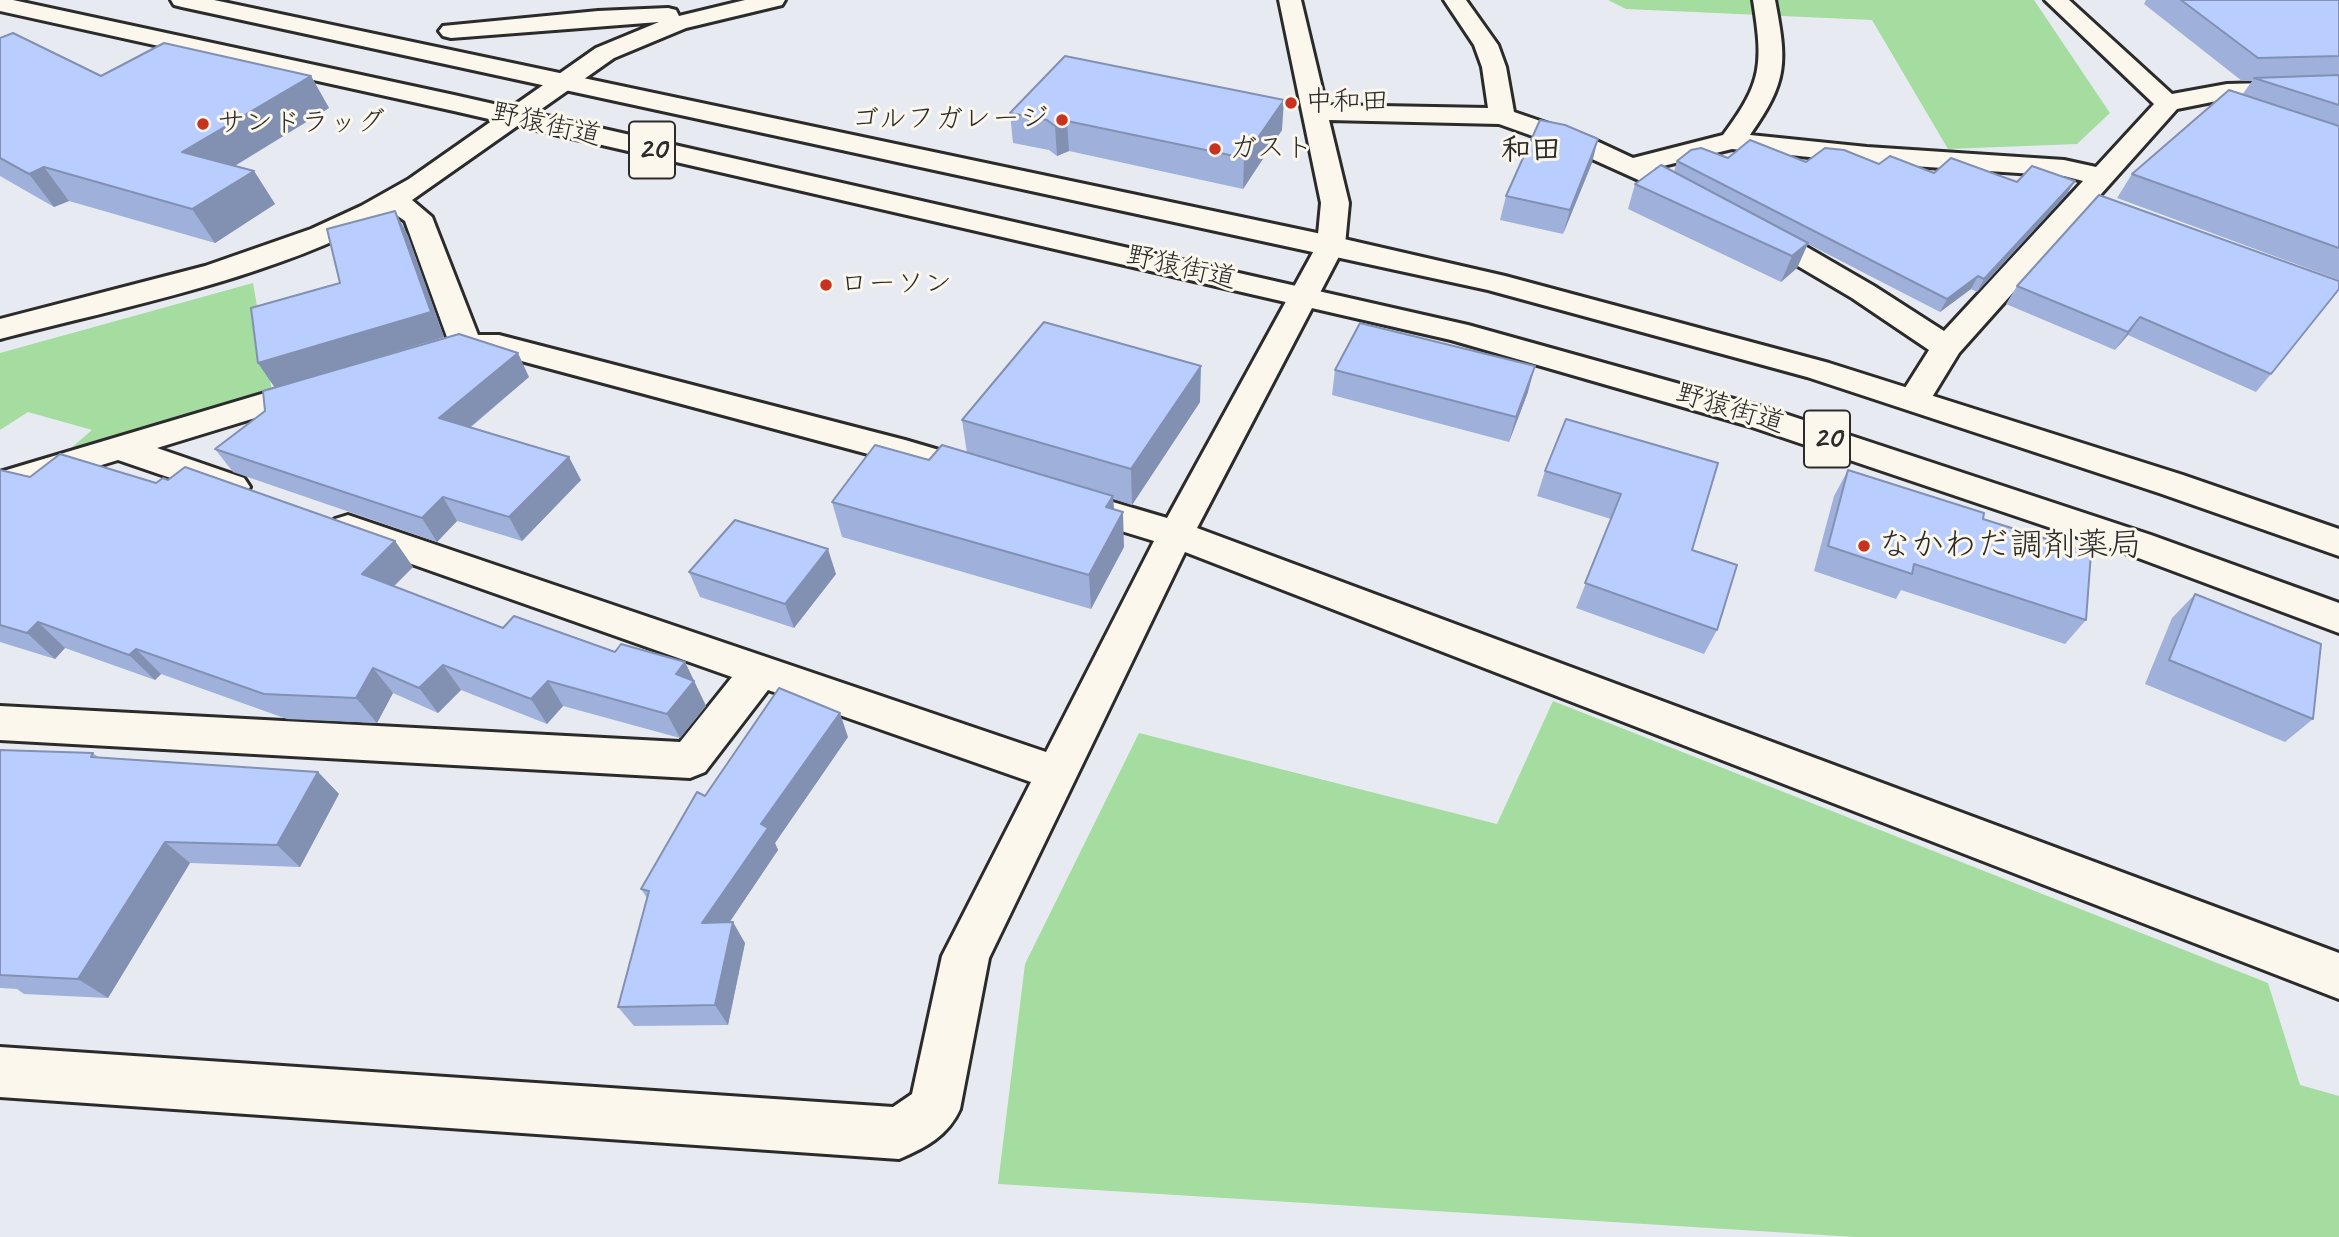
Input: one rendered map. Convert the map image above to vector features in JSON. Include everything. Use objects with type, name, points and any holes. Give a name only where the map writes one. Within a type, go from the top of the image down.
[{"type":"street","name":"野猿街道","points":[[182,0],[1331,245],[1593,307],[1914,399],[2339,543]]},
{"type":"street","points":[[0,329],[237,265],[318,238],[394,201],[615,48],[652,32],[698,18],[774,0]]},
{"type":"street","points":[[0,1072],[900,1133],[934,1109],[966,956],[1176,534],[1331,245],[1335,202],[1290,0]]},
{"type":"street","points":[[1455,0],[1486,45],[1494,67],[1502,116]]},
{"type":"street","points":[[1732,141],[1767,86],[1772,61],[1764,0]]},
{"type":"street","points":[[2056,0],[2180,101],[2241,114]]},
{"type":"street","name":"野猿街道","points":[[0,4],[1304,295],[1457,332],[1761,418],[2138,544],[2339,618]]},
{"type":"street","points":[[417,50],[453,22],[676,15],[698,18]]},
{"type":"street","points":[[1914,399],[1947,348],[2097,204],[2103,177],[2180,101],[2235,91],[2339,88]]},
{"type":"street","points":[[1314,112],[1502,116],[1633,167],[1726,213],[1863,292],[1947,348]]},
{"type":"street","points":[[1633,167],[1661,156],[1732,141],[1867,155],[2064,168],[2103,177]]},
{"type":"street","points":[[394,201],[418,217],[466,345]]},
{"type":"street","points":[[413,360],[466,345],[499,345],[905,452],[1176,534],[2339,976]]},
{"type":"street","points":[[0,484],[346,380]]},
{"type":"street","points":[[122,449],[265,499]]},
{"type":"street","points":[[317,517],[1056,773]]},
{"type":"street","points":[[0,723],[690,760],[761,671]]},
{"type":"green space","points":[[1608,0],[2034,0],[2110,113],[2077,144],[1948,149],[1872,20],[1626,9]]},
{"type":"green space","points":[[253,283],[272,391],[64,454],[92,430],[28,412],[0,430],[0,353]]},
{"type":"green space","points":[[1553,701],[2268,983],[2300,1085],[2339,1096],[2339,1237],[1855,1237],[998,1184],[1025,964],[1139,733],[1497,824]]},
{"type":"building","points":[[2181,0],[2339,0],[2339,56],[2258,58]]},
{"type":"building","points":[[13,33],[101,76],[164,43],[311,76],[182,152],[254,171],[192,209],[44,167],[29,174],[0,158],[0,38]]},
{"type":"building","points":[[1065,56],[1284,100],[1244,158],[1067,121],[1055,126],[1047,120],[1010,113]]},
{"type":"building","points":[[2339,75],[2339,105],[2254,78]]},
{"type":"building","points":[[2229,90],[2339,126],[2339,248],[2132,174]]},
{"type":"building","points":[[1540,120],[1565,125],[1598,139],[1570,210],[1506,196]]},
{"type":"building","points":[[1750,140],[1806,162],[1825,148],[1844,150],[1879,164],[1890,156],[1934,173],[1951,158],[2017,182],[2032,166],[2075,181],[1984,279],[1978,276],[1947,299],[1677,161],[1691,150],[1701,148],[1728,158]]},
{"type":"building","points":[[1661,165],[1808,243],[1792,256],[1635,184]]},
{"type":"building","points":[[2099,195],[2339,281],[2339,289],[2271,374],[2140,317],[2128,332],[2017,286]]},
{"type":"building","points":[[395,211],[431,312],[258,363],[251,308],[340,283],[327,229]]},
{"type":"building","points":[[1044,322],[1201,366],[1131,469],[962,420]]},
{"type":"building","points":[[1360,323],[1535,366],[1516,417],[1335,370]]},
{"type":"building","points":[[459,334],[518,353],[439,418],[569,457],[509,517],[443,497],[422,518],[215,449],[265,411],[263,391]]},
{"type":"building","points":[[1566,419],[1718,463],[1692,550],[1737,565],[1717,630],[1585,583],[1621,494],[1545,471]]},
{"type":"building","points":[[875,445],[929,460],[942,445],[1113,496],[1106,507],[1123,512],[1089,575],[832,502]]},
{"type":"building","points":[[60,454],[156,483],[163,478],[168,480],[185,467],[395,541],[362,574],[503,628],[514,616],[615,652],[621,644],[685,662],[676,674],[694,681],[667,714],[548,681],[531,699],[443,665],[419,688],[373,668],[356,698],[264,694],[136,649],[129,655],[38,622],[27,633],[0,625],[0,470],[30,477]]},
{"type":"building","points":[[1848,470],[1984,513],[1983,519],[2091,553],[2086,620],[1914,564],[1912,574],[1828,546]]},
{"type":"building","points":[[735,520],[828,549],[785,604],[689,572]]},
{"type":"building","points":[[2195,594],[2321,644],[2313,719],[2169,660]]},
{"type":"building","points":[[779,688],[840,713],[761,824],[768,828],[702,923],[733,922],[715,1005],[618,1007],[649,891],[641,889],[697,792],[705,796]]},
{"type":"building","points":[[0,750],[93,753],[91,757],[318,772],[277,845],[165,842],[78,979],[0,975]]},
{"type":"place","name":"中和田","points":[[1291,103]]},
{"type":"place","name":"ゴルフガレージ","points":[[1062,120]]},
{"type":"place","name":"サンドラッグ","points":[[203,124]]},
{"type":"place","name":"ガスト","points":[[1215,149]]},
{"type":"place","name":"ローソン","points":[[826,285]]},
{"type":"place","name":"なかわだ調剤薬局","points":[[1864,546]]},
{"type":"district","name":"和田","points":[[1531,151]]}]
